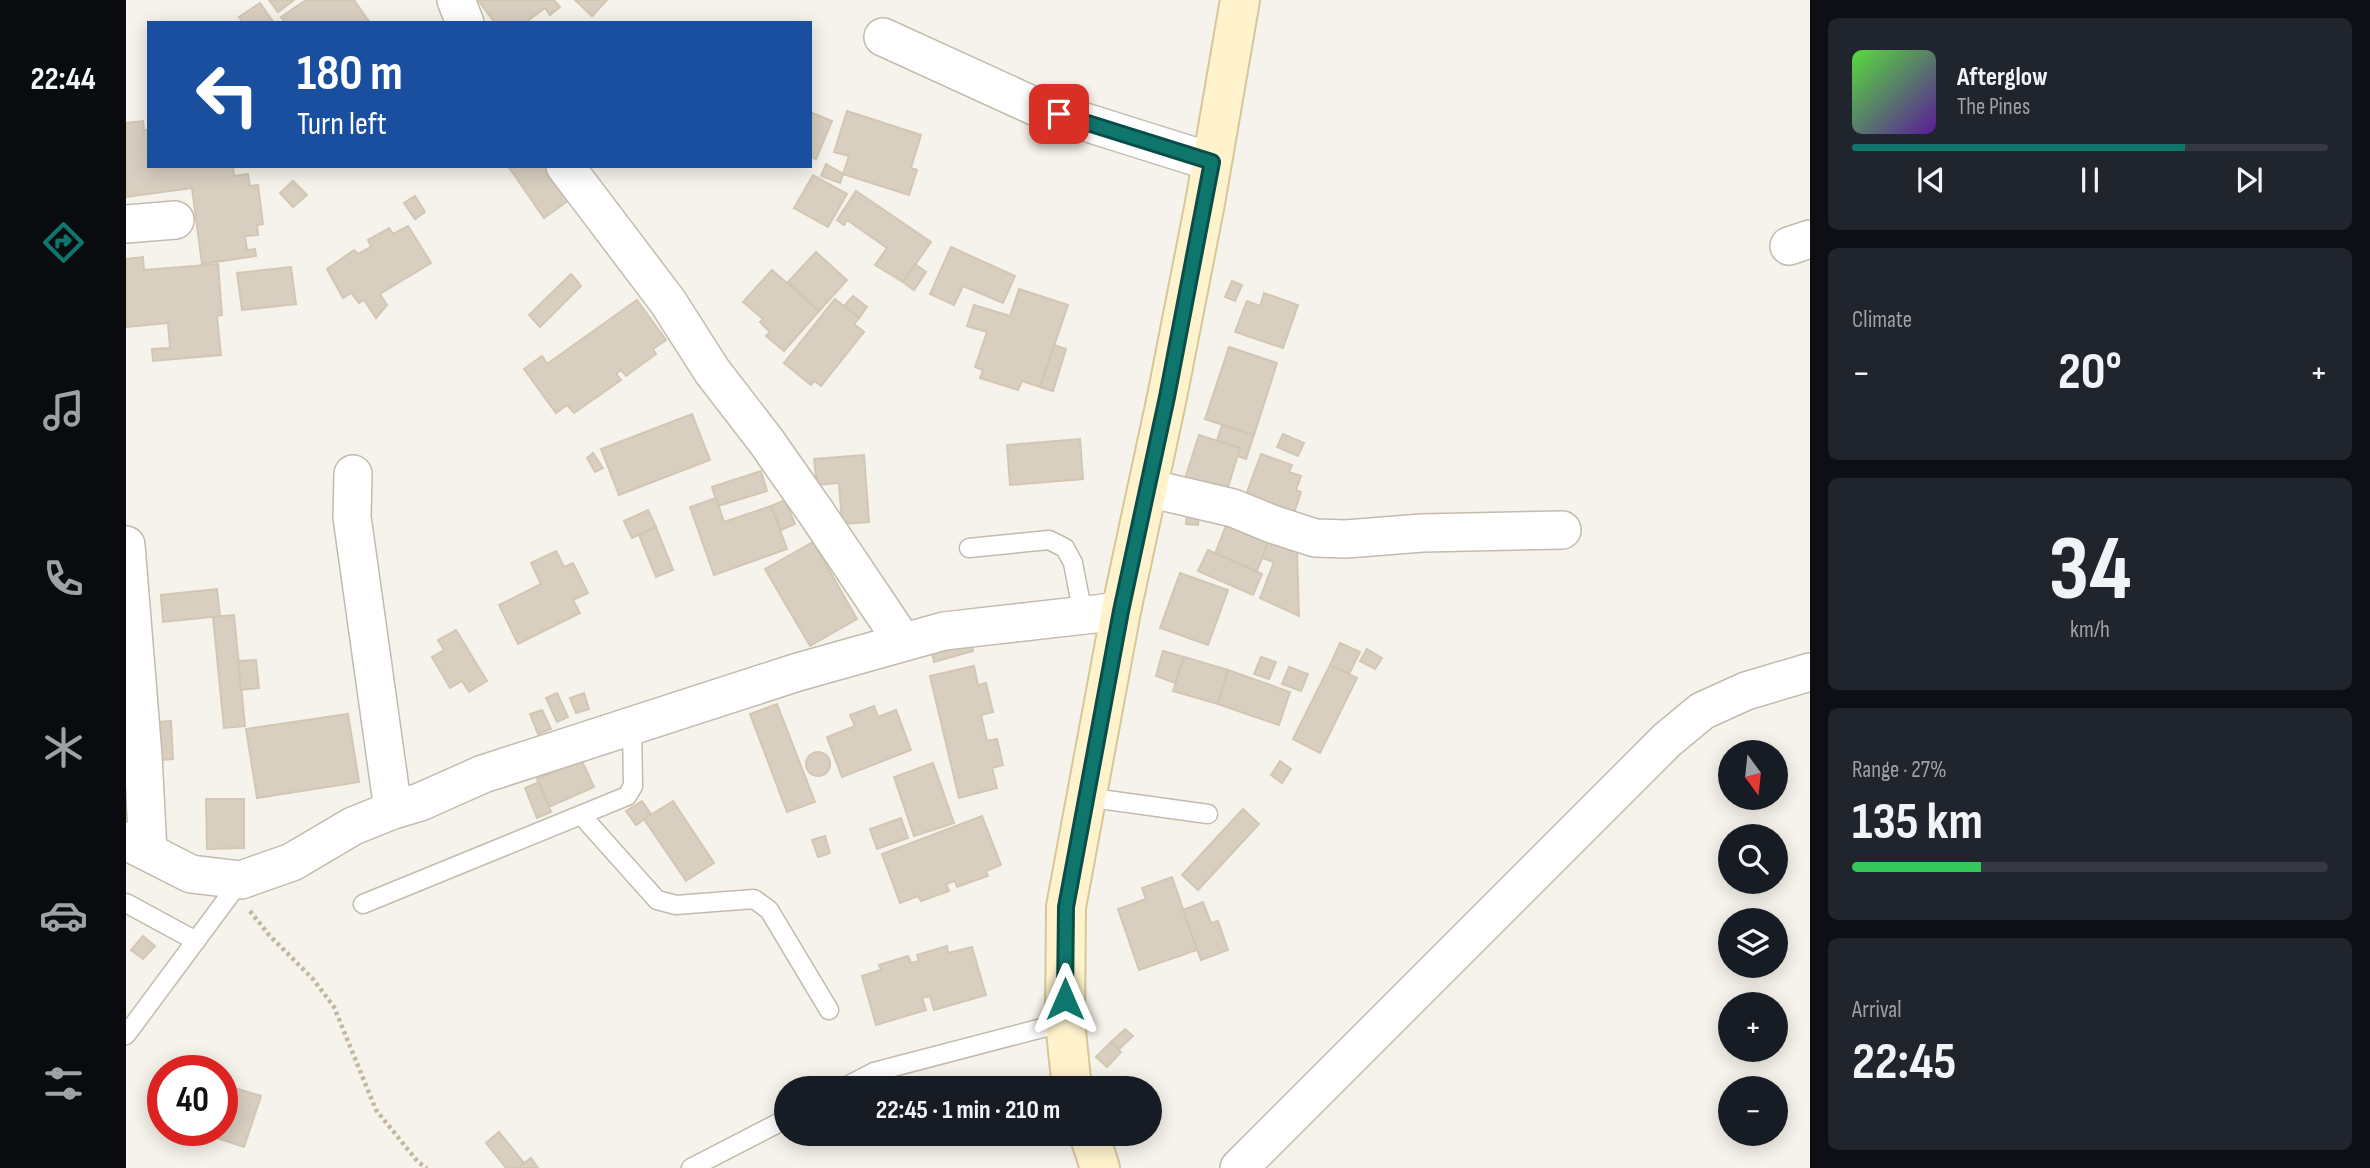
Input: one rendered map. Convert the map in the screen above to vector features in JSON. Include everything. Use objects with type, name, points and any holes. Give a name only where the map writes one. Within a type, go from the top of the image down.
[{"type":"street","points":[[456,0],[464,21]]},
{"type":"street","points":[[1072,1076],[1065,1022],[1066,907],[1121,611],[1212,162],[1240,0]]},
{"type":"street","points":[[883,37],[1034,106],[1212,162]]},
{"type":"street","points":[[567,168],[668,302],[712,371],[816,511],[903,642]]},
{"type":"street","points":[[126,224],[175,220]]},
{"type":"street","points":[[354,474],[352,517],[393,810]]},
{"type":"street","points":[[1148,488],[1233,508],[1315,538],[1562,530]]},
{"type":"street","points":[[126,545],[143,756],[137,846],[191,874],[241,880],[292,862],[353,827],[420,802],[483,774],[798,671],[944,631],[1121,611]]},
{"type":"street","points":[[1239,1168],[1667,740],[1702,711],[1746,691],[1810,672]]},
{"type":"street","points":[[1093,1146],[1100,1168]]},
{"type":"lane","points":[[969,548],[1049,540],[1065,548],[1073,564],[1083,615]]},
{"type":"lane","points":[[363,904],[627,796],[633,786],[632,725]]},
{"type":"lane","points":[[1085,797],[1208,814]]},
{"type":"lane","points":[[582,816],[657,900],[676,905],[754,899],[769,910],[829,1010]]},
{"type":"lane","points":[[126,1035],[241,880]]},
{"type":"lane","points":[[126,903],[196,941]]},
{"type":"lane","points":[[866,1076],[1065,1022]]},
{"type":"lane","points":[[691,1168],[774,1125]]},
{"type":"path","points":[[241,880],[248,908],[269,935],[313,979],[334,1007],[376,1110],[418,1162],[427,1168]]},
{"type":"building","points":[[269,0],[294,0],[278,12]]},
{"type":"building","points":[[306,0],[354,0],[369,21],[284,21],[281,17]]},
{"type":"building","points":[[478,0],[554,0],[560,7],[550,15],[545,8],[528,21],[494,21]]},
{"type":"building","points":[[575,0],[607,0],[592,16]]},
{"type":"building","points":[[260,3],[273,21],[242,21],[239,17]]},
{"type":"building","points":[[847,111],[921,135],[911,168],[917,170],[909,195],[843,174],[849,156],[834,152]]},
{"type":"building","points":[[812,113],[832,121],[816,159],[812,158]]},
{"type":"building","points":[[143,121],[144,130],[147,130],[147,168],[233,168],[234,176],[248,174],[250,186],[258,185],[263,224],[257,225],[258,235],[245,236],[247,250],[255,249],[256,256],[202,264],[192,188],[126,197],[126,123]]},
{"type":"building","points":[[826,164],[843,174],[840,183],[821,176]]},
{"type":"building","points":[[509,168],[547,168],[569,200],[544,218]]},
{"type":"building","points":[[813,175],[847,194],[828,227],[794,208]]},
{"type":"building","points":[[293,181],[307,195],[293,207],[280,193]]},
{"type":"building","points":[[856,191],[931,242],[903,282],[875,265],[887,248],[847,220],[844,225],[837,220]]},
{"type":"building","points":[[415,196],[425,212],[415,219],[404,203]]},
{"type":"building","points":[[408,226],[431,263],[380,294],[387,305],[376,318],[364,300],[359,303],[351,293],[343,298],[327,269],[354,250],[358,254],[371,247],[368,240],[389,228],[393,234]]},
{"type":"building","points":[[951,247],[1015,276],[1003,303],[963,286],[954,305],[930,294]]},
{"type":"building","points":[[816,252],[847,280],[819,311],[788,282]]},
{"type":"building","points":[[143,257],[144,270],[218,264],[222,315],[217,316],[221,355],[153,361],[152,349],[170,348],[168,323],[126,327],[126,259]]},
{"type":"building","points":[[915,264],[926,272],[914,290],[903,282]]},
{"type":"building","points":[[291,267],[296,304],[242,310],[237,273]]},
{"type":"building","points":[[772,270],[819,311],[784,351],[766,336],[770,332],[760,322],[763,319],[743,302]]},
{"type":"building","points":[[571,274],[581,286],[540,327],[529,315]]},
{"type":"building","points":[[1232,281],[1242,285],[1235,301],[1225,297]]},
{"type":"building","points":[[1019,289],[1068,305],[1040,387],[1022,381],[1018,390],[980,378],[983,370],[975,367],[987,332],[967,326],[974,305],[1010,316]]},
{"type":"building","points":[[1264,293],[1298,305],[1283,348],[1235,332],[1247,301],[1260,306]]},
{"type":"building","points":[[853,296],[867,307],[859,318],[844,306]]},
{"type":"building","points":[[835,299],[859,318],[854,324],[864,332],[821,386],[814,381],[811,385],[784,363]]},
{"type":"building","points":[[637,300],[666,340],[653,349],[656,354],[626,376],[621,370],[616,374],[621,380],[574,413],[567,405],[556,413],[524,369],[542,356],[547,364]]},
{"type":"building","points":[[1054,345],[1066,349],[1053,391],[1040,387]]},
{"type":"building","points":[[1229,347],[1277,363],[1254,435],[1205,419]]},
{"type":"building","points":[[692,414],[710,460],[619,495],[601,449]]},
{"type":"building","points":[[1222,425],[1254,435],[1246,459],[1237,456],[1240,448],[1217,441]]},
{"type":"building","points":[[1283,434],[1304,443],[1298,456],[1277,447]]},
{"type":"building","points":[[1199,435],[1240,448],[1225,497],[1183,485]]},
{"type":"building","points":[[1080,439],[1083,479],[1010,485],[1007,445]]},
{"type":"building","points":[[593,453],[603,468],[595,472],[587,458]]},
{"type":"building","points":[[1261,454],[1292,465],[1289,472],[1301,476],[1296,490],[1301,492],[1293,516],[1242,506]]},
{"type":"building","points":[[864,455],[869,522],[842,524],[839,483],[817,485],[814,459]]},
{"type":"building","points":[[761,471],[767,491],[718,506],[712,487]]},
{"type":"building","points":[[716,498],[724,522],[771,506],[787,549],[714,575],[690,507]]},
{"type":"building","points":[[785,500],[795,524],[781,530],[771,506]]},
{"type":"building","points":[[648,510],[656,527],[632,538],[624,521]]},
{"type":"building","points":[[1187,514],[1199,515],[1198,525],[1186,524]]},
{"type":"building","points":[[1227,523],[1269,540],[1257,571],[1215,554]]},
{"type":"building","points":[[656,527],[673,570],[656,577],[639,535]]},
{"type":"building","points":[[1269,540],[1297,550],[1299,616],[1260,598],[1274,562],[1262,558]]},
{"type":"building","points":[[813,542],[857,619],[810,646],[765,569]]},
{"type":"building","points":[[1208,550],[1262,574],[1253,595],[1198,571]]},
{"type":"building","points":[[556,551],[564,567],[573,563],[588,593],[573,600],[580,613],[518,644],[499,605],[541,584],[531,563]]},
{"type":"building","points":[[1180,573],[1228,590],[1208,645],[1160,628]]},
{"type":"building","points":[[217,589],[220,616],[163,622],[161,595]]},
{"type":"building","points":[[234,615],[245,726],[224,728],[213,617]]},
{"type":"building","points":[[456,630],[487,681],[469,692],[462,681],[450,688],[432,657],[444,650],[438,640]]},
{"type":"building","points":[[970,639],[973,651],[934,662],[931,649]]},
{"type":"building","points":[[1340,643],[1360,652],[1349,674],[1330,665]]},
{"type":"building","points":[[1367,649],[1382,658],[1375,669],[1360,661]]},
{"type":"building","points":[[1163,651],[1184,657],[1175,683],[1156,676]]},
{"type":"building","points":[[1184,657],[1228,670],[1218,704],[1173,691]]},
{"type":"building","points":[[1261,657],[1276,662],[1269,679],[1254,674]]},
{"type":"building","points":[[256,660],[259,688],[241,690],[238,661]]},
{"type":"building","points":[[1330,665],[1357,678],[1320,753],[1293,739]]},
{"type":"building","points":[[974,666],[978,685],[986,683],[993,712],[981,715],[987,741],[997,739],[1003,765],[992,768],[997,788],[959,798],[930,676]]},
{"type":"building","points":[[1289,667],[1308,674],[1301,691],[1282,684]]},
{"type":"building","points":[[1228,670],[1290,692],[1279,725],[1218,704]]},
{"type":"building","points":[[557,693],[568,717],[557,722],[546,698]]},
{"type":"building","points":[[584,693],[589,709],[576,713],[570,698]]},
{"type":"building","points":[[777,704],[815,802],[787,812],[750,714]]},
{"type":"building","points":[[874,706],[878,717],[896,710],[911,750],[842,777],[827,737],[855,726],[850,715]]},
{"type":"building","points":[[542,710],[551,729],[538,734],[530,714]]},
{"type":"building","points":[[348,714],[359,782],[257,798],[246,729]]},
{"type":"building","points":[[171,721],[173,759],[161,760],[157,722]]},
{"type":"building","points":[[818,752],[827,755],[830,764],[827,773],[818,776],[809,773],[806,764],[809,755]]},
{"type":"building","points":[[581,759],[594,787],[549,807],[537,779]]},
{"type":"building","points":[[1280,761],[1291,769],[1282,783],[1271,775]]},
{"type":"building","points":[[933,763],[954,823],[914,836],[894,777]]},
{"type":"building","points":[[539,782],[551,812],[537,818],[525,788]]},
{"type":"building","points":[[206,799],[244,799],[244,848],[207,849]]},
{"type":"building","points":[[642,801],[651,814],[636,825],[626,811]]},
{"type":"building","points":[[673,801],[714,863],[686,881],[644,819]]},
{"type":"building","points":[[1243,809],[1259,824],[1198,890],[1182,875]]},
{"type":"building","points":[[982,816],[1001,865],[986,871],[988,876],[957,887],[955,881],[946,884],[949,891],[921,901],[918,896],[900,903],[882,854]]},
{"type":"building","points":[[901,818],[908,838],[877,849],[870,829]]},
{"type":"building","points":[[825,836],[830,853],[818,857],[812,840]]},
{"type":"building","points":[[1172,877],[1197,950],[1139,970],[1118,909],[1146,899],[1142,888]]},
{"type":"building","points":[[1203,902],[1211,923],[1218,921],[1228,950],[1201,960],[1183,910]]},
{"type":"building","points":[[143,936],[155,946],[143,959],[131,950]]},
{"type":"building","points":[[947,946],[948,953],[972,947],[986,995],[934,1010],[930,996],[922,998],[926,1010],[876,1025],[862,976],[881,970],[879,965],[908,956],[911,963],[919,961],[917,955]]},
{"type":"building","points":[[1125,1029],[1133,1036],[1118,1050],[1111,1042]]},
{"type":"building","points":[[1111,1042],[1121,1052],[1107,1067],[1096,1057]]},
{"type":"building","points":[[238,1089],[261,1096],[244,1147],[238,1145]]},
{"type":"building","points":[[499,1132],[524,1163],[518,1168],[506,1168],[486,1143]]},
{"type":"building","points":[[531,1158],[538,1168],[518,1168],[524,1163]]},
{"type":"route","points":[[1059,114],[1212,162],[1085,797],[1066,907],[1065,999]]}]
